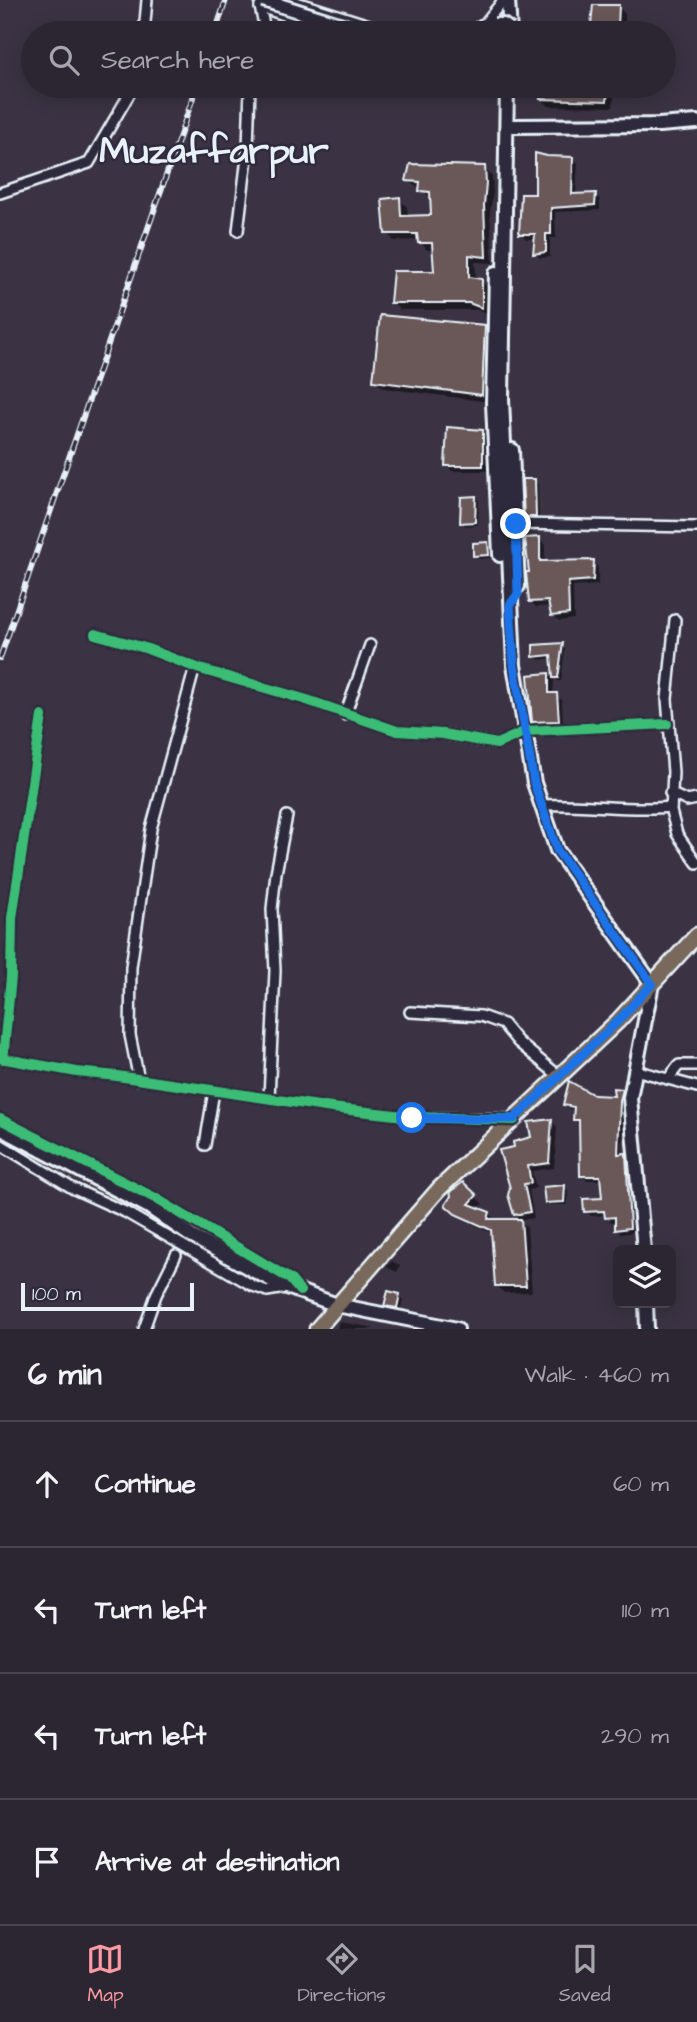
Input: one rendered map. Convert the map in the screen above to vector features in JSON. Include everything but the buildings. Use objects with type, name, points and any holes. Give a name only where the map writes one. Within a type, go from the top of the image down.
[{"type":"main road","points":[[504,21],[517,0]]},
{"type":"main road","points":[[499,21],[503,1]]},
{"type":"main road","points":[[503,1],[508,16],[505,21]]},
{"type":"main road","points":[[262,2],[327,21]]},
{"type":"main road","points":[[502,98],[502,399],[514,665],[534,783],[557,850],[652,984],[630,1098],[644,1245]]},
{"type":"main road","points":[[510,605],[518,594],[509,403],[514,98]]},
{"type":"main road","points":[[513,126],[659,125],[697,122]]},
{"type":"main road","points":[[317,1329],[439,1189],[618,1021],[697,935]]},
{"type":"main road","points":[[0,1128],[128,1196],[212,1248],[289,1287],[337,1305],[457,1329]]},
{"type":"main road","points":[[646,1308],[647,1329]]},
{"type":"street","points":[[145,21],[147,0]]},
{"type":"street","points":[[290,0],[356,21]]},
{"type":"street","points":[[487,21],[503,1]]},
{"type":"street","points":[[264,21],[262,2],[309,21]]},
{"type":"street","points":[[0,193],[89,163],[127,98]]},
{"type":"street","points":[[238,231],[247,162],[250,98]]},
{"type":"street","points":[[516,524],[697,527]]},
{"type":"street","points":[[675,621],[667,699],[673,772],[671,807],[677,834],[697,863]]},
{"type":"street","points":[[95,634],[397,731],[443,734],[497,744],[526,731],[667,724]]},
{"type":"street","points":[[345,715],[370,645]]},
{"type":"street","points":[[139,1080],[130,1035],[131,967],[151,829],[195,667]]},
{"type":"street","points":[[42,716],[12,918],[11,977],[2,1059],[412,1118],[514,1119]]},
{"type":"street","points":[[670,793],[687,801],[697,799]]},
{"type":"street","points":[[542,805],[573,803],[671,807]]},
{"type":"street","points":[[269,1098],[275,971],[272,909],[287,816]]},
{"type":"street","points":[[410,1012],[481,1016],[503,1024],[518,1042],[560,1077]]},
{"type":"street","points":[[668,1079],[679,1065],[697,1065]]},
{"type":"street","points":[[635,1070],[697,1087]]},
{"type":"street","points":[[205,1145],[214,1091]]},
{"type":"street","points":[[0,1119],[155,1198],[290,1279],[289,1287],[267,1291],[253,1286],[125,1212],[72,1188],[0,1144]]},
{"type":"street","points":[[144,1329],[156,1295],[177,1255]]},
{"type":"railway","points":[[219,21],[226,0]]},
{"type":"railway","points":[[0,658],[193,98]]},
{"type":"cycle path","points":[[95,634],[397,731],[443,734],[497,744],[526,731],[667,724]]},
{"type":"cycle path","points":[[3,1059],[11,977],[12,918],[42,716]]},
{"type":"cycle path","points":[[0,1058],[77,1072],[332,1108],[413,1117],[514,1120]]},
{"type":"cycle path","points":[[0,1119],[155,1198],[290,1279],[300,1291]]},
{"type":"district","name":"Muzaffarpur","points":[[214,152]]},
{"type":"route","points":[[412,1118],[514,1119],[618,1021],[652,984],[557,850],[534,783],[514,665],[510,605],[518,594],[516,524]]}]
